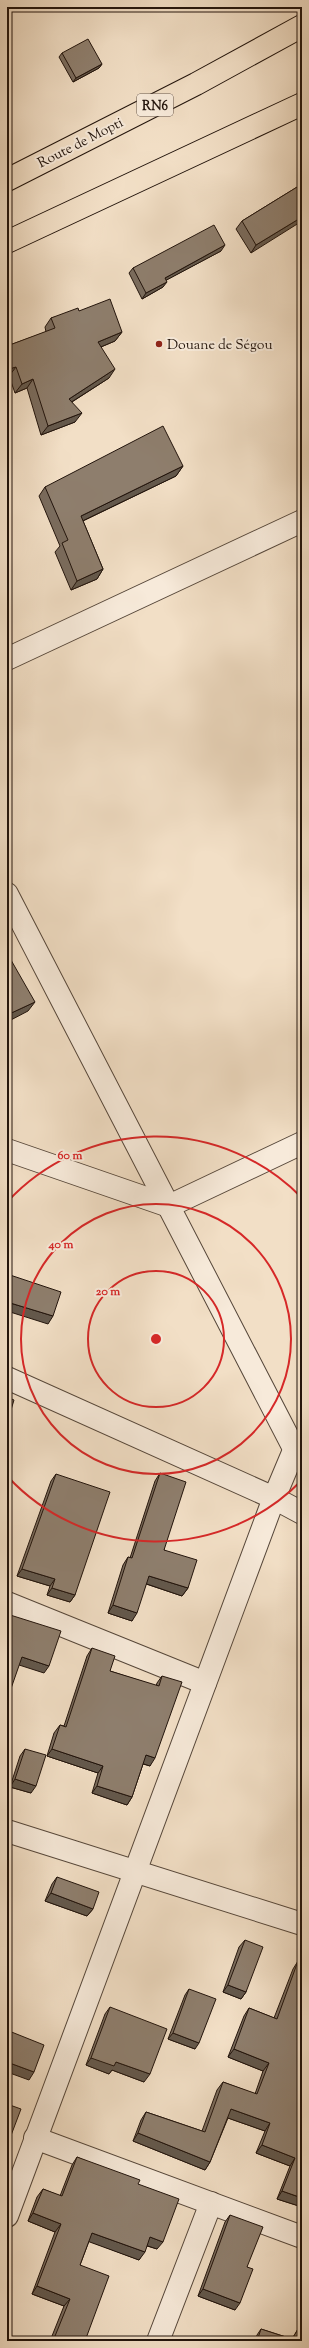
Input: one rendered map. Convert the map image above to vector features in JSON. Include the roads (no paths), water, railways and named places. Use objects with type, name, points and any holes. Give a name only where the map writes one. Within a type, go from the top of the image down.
[{"type":"highway","name":"Route de Mopti","points":[[7,180],[196,84],[302,26]]},
{"type":"highway","points":[[7,242],[302,104]]},
{"type":"street","points":[[7,659],[302,521]]},
{"type":"street","points":[[7,894],[170,1206],[298,1456],[274,1498],[7,2216]]},
{"type":"street","points":[[7,1151],[170,1206],[302,1143]]},
{"type":"street","points":[[7,1378],[274,1498],[302,1513]]},
{"type":"street","points":[[7,1603],[205,1683]]},
{"type":"street","points":[[7,1831],[302,1924]]},
{"type":"street","points":[[35,2138],[302,2237]]},
{"type":"street","points":[[158,2341],[211,2203]]},
{"type":"place","name":"Douane de Ségou","points":[[159,344]]}]
